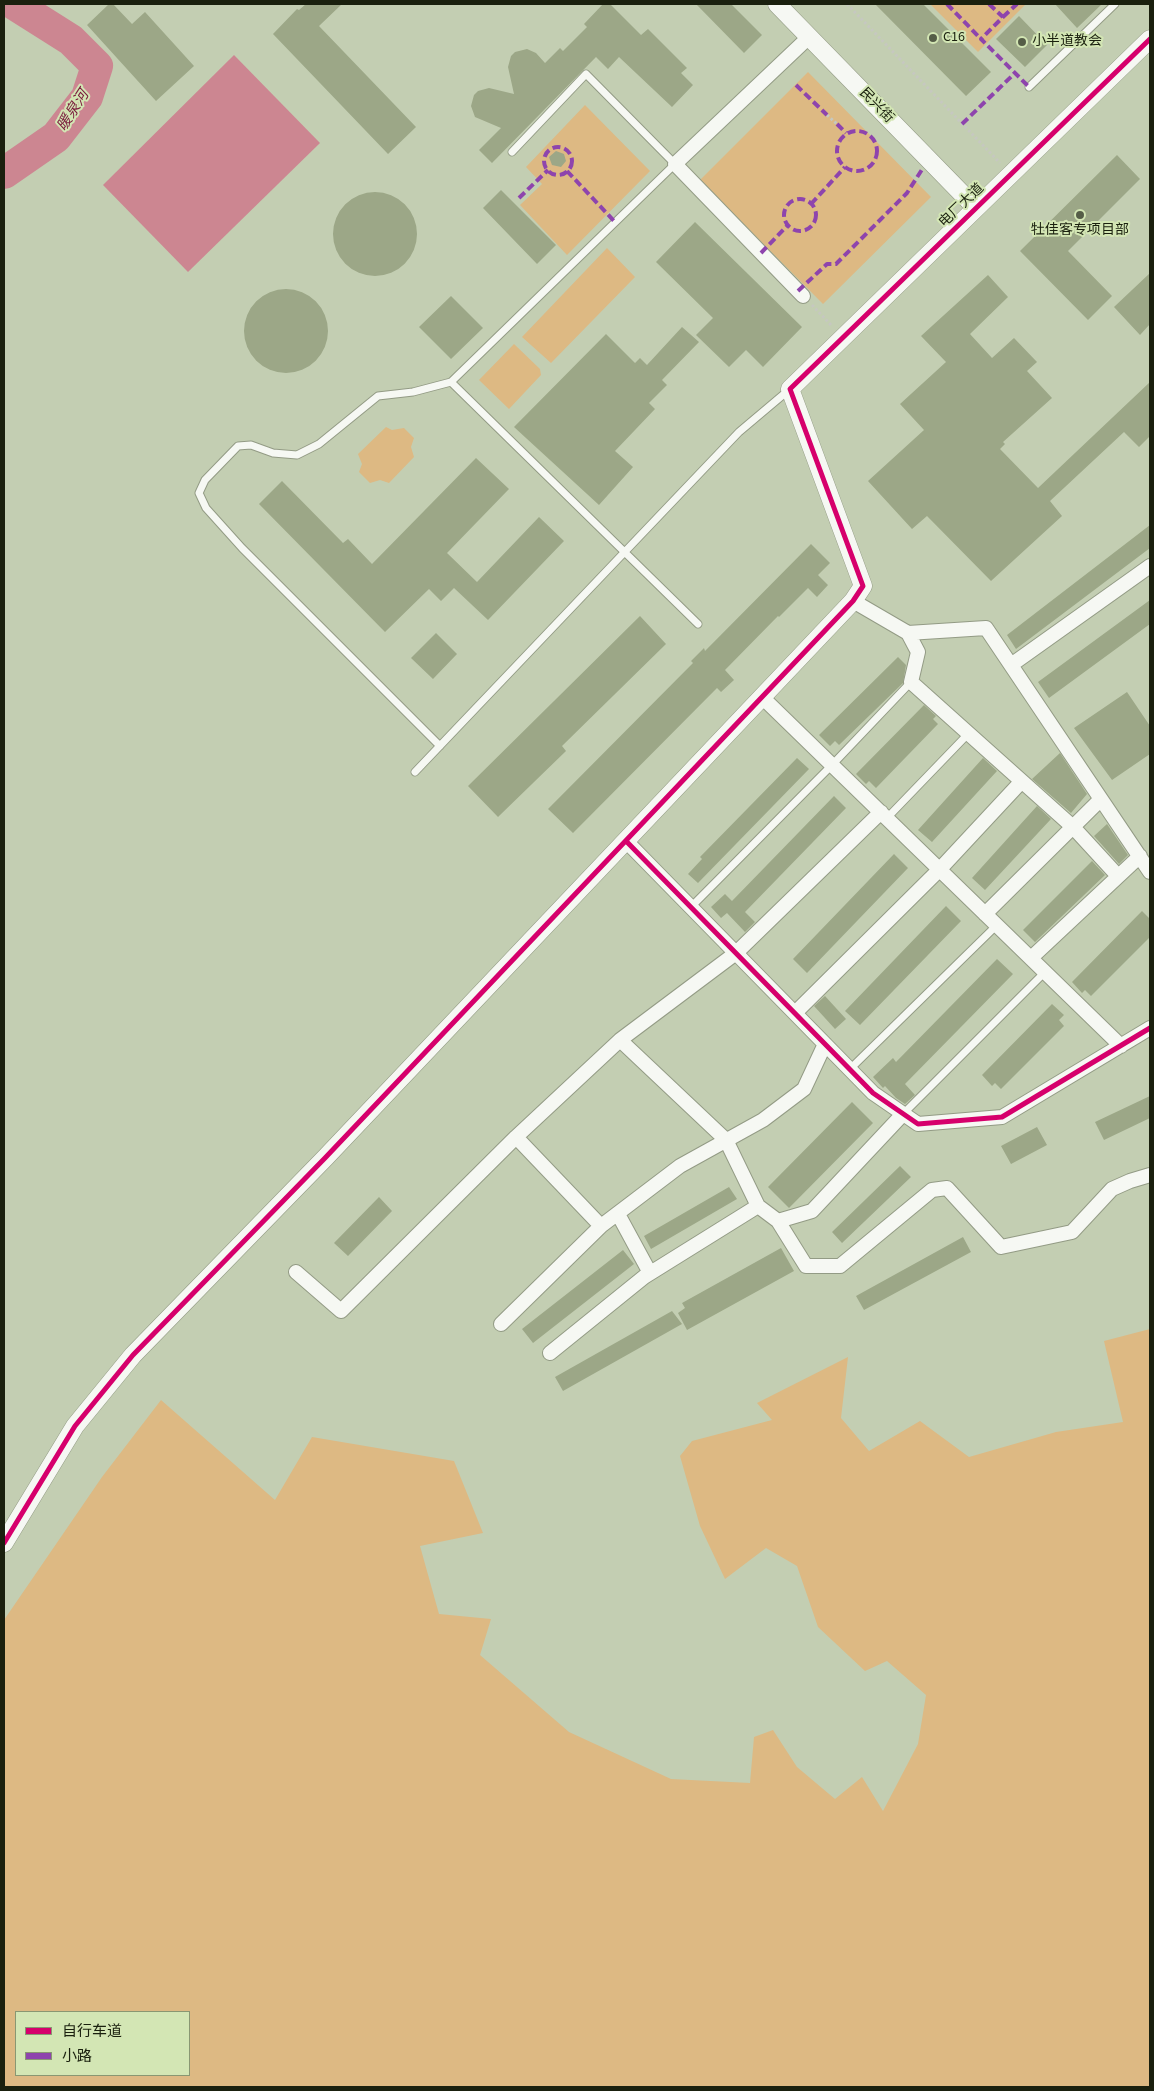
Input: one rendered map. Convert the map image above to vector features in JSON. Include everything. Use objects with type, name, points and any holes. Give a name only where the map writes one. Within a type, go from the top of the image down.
[{"type":"street","name":"民兴街","points":[[777,4],[976,208]]},
{"type":"street","points":[[803,296],[675,164],[809,37]]},
{"type":"street","name":"电厂大道","points":[[790,388],[1150,39]]},
{"type":"street","points":[[4,1544],[75,1426],[133,1355],[326,1158],[853,602],[863,586],[790,388]]},
{"type":"street","points":[[1011,665],[1150,566]]},
{"type":"street","points":[[853,602],[908,633],[918,652],[911,682],[1073,827],[1118,876]]},
{"type":"street","points":[[908,633],[986,628],[1150,872]]},
{"type":"street","points":[[762,697],[1121,1046]]},
{"type":"street","points":[[795,1013],[940,869],[1021,782]]},
{"type":"street","points":[[985,914],[1101,799]]},
{"type":"street","points":[[296,1272],[341,1311],[516,1137],[620,1040],[736,953],[884,815]]},
{"type":"street","points":[[626,841],[873,1093],[918,1124],[1002,1117],[1150,1028]]},
{"type":"street","points":[[1031,958],[1140,856]]},
{"type":"street","points":[[620,1040],[726,1140],[758,1206],[778,1221],[806,1266],[840,1266],[932,1190],[946,1188],[1001,1247],[1072,1232],[1112,1189],[1130,1181],[1150,1176]]},
{"type":"street","points":[[501,1324],[602,1226],[680,1166],[763,1120],[804,1089],[825,1044]]},
{"type":"street","points":[[778,1221],[812,1211],[903,1114]]},
{"type":"street","points":[[516,1137],[602,1226]]},
{"type":"street","points":[[550,1353],[650,1273],[758,1206]]},
{"type":"street","points":[[618,1214],[650,1273]]},
{"type":"lane","points":[[1029,87],[1115,4]]},
{"type":"lane","points":[[440,746],[242,548],[206,508],[200,493],[205,480],[238,446],[251,446],[273,453],[297,454],[319,444],[378,396],[413,392],[451,382],[675,164],[586,74],[512,152]]},
{"type":"lane","points":[[451,382],[698,624]]},
{"type":"lane","points":[[415,772],[739,432],[790,388]]},
{"type":"lane","points":[[691,907],[832,765],[911,682]]},
{"type":"lane","points":[[884,815],[968,734]]},
{"type":"lane","points":[[850,1069],[997,925]]},
{"type":"lane","points":[[903,1114],[1045,972]]},
{"type":"path","points":[[847,4],[1011,174]]},
{"type":"path","points":[[827,115],[837,124]]},
{"type":"path","points":[[803,296],[843,337]]},
{"type":"shaded area","points":[[930,4],[1026,4],[978,52]]},
{"type":"shaded area","points":[[234,55],[320,143],[188,272],[103,185]]},
{"type":"shaded area","points":[[808,72],[931,197],[823,304],[700,180]]},
{"type":"shaded area","points":[[585,105],[650,171],[567,255],[520,205],[542,184],[526,167]]},
{"type":"shaded area","points":[[607,248],[635,277],[551,363],[522,337]]},
{"type":"shaded area","points":[[514,344],[540,369],[541,375],[509,409],[479,380]]},
{"type":"shaded area","points":[[386,427],[392,430],[404,428],[414,438],[411,447],[414,457],[389,483],[380,480],[370,483],[359,472],[362,464],[358,454]]},
{"type":"shaded area","points":[[1150,1329],[1150,2087],[4,2087],[4,1620],[102,1477],[161,1400],[275,1500],[312,1437],[454,1461],[483,1533],[420,1546],[439,1614],[491,1619],[480,1655],[569,1732],[671,1779],[750,1783],[754,1737],[773,1730],[797,1767],[835,1799],[862,1777],[883,1811],[918,1744],[926,1695],[887,1661],[865,1671],[818,1627],[797,1566],[766,1548],[725,1579],[700,1526],[680,1456],[692,1441],[772,1420],[757,1403],[848,1357],[841,1418],[869,1451],[920,1421],[969,1457],[1056,1432],[1123,1422],[1104,1341]]},
{"type":"building","points":[[109,4],[113,4],[132,24],[145,12],[194,66],[156,101],[87,25]]},
{"type":"building","points":[[306,4],[342,4],[319,26],[416,127],[388,154],[273,34],[297,9],[299,10]]},
{"type":"building","points":[[603,4],[610,4],[641,35],[648,29],[687,68],[681,73],[693,85],[672,107],[619,57],[608,69],[596,57],[492,163],[479,150],[501,128],[475,117],[471,106],[474,95],[478,91],[489,88],[514,94],[508,67],[511,56],[515,52],[527,49],[536,53],[545,63],[560,48],[563,51],[587,27],[584,24]]},
{"type":"building","points":[[696,4],[731,4],[762,35],[744,53]]},
{"type":"building","name":"C16","points":[[875,4],[923,4],[991,72],[966,96]]},
{"type":"building","points":[[1055,4],[1102,4],[1077,28]]},
{"type":"building","name":"小半道教会","points":[[1019,16],[1047,45],[1025,67],[996,39]]},
{"type":"building","points":[[556,151],[564,154],[566,161],[561,167],[552,165],[549,157]]},
{"type":"building","name":"牡佳客专项目部","points":[[1117,155],[1140,179],[1068,251],[1112,296],[1088,320],[1020,251]]},
{"type":"building","points":[[501,190],[556,245],[537,264],[483,208]]},
{"type":"building","points":[[375,192],[391,195],[405,204],[414,218],[417,234],[414,250],[405,264],[391,273],[375,276],[359,273],[345,264],[336,250],[333,234],[336,218],[345,204],[359,195]]},
{"type":"building","points":[[695,222],[802,327],[763,367],[746,350],[729,367],[696,335],[713,318],[656,262]]},
{"type":"building","points":[[1150,273],[1150,324],[1140,335],[1114,307]]},
{"type":"building","points":[[988,275],[1008,297],[970,334],[992,358],[1014,338],[1037,362],[1027,371],[1052,398],[1003,442],[1005,444],[1000,449],[1038,488],[1150,382],[1150,436],[1139,447],[1124,432],[1050,501],[1062,516],[991,581],[927,516],[912,529],[868,481],[924,430],[900,404],[946,362],[921,336]]},
{"type":"building","points":[[286,289],[302,292],[316,301],[325,315],[328,331],[325,347],[316,361],[302,370],[286,373],[270,370],[256,361],[247,347],[244,331],[247,315],[256,301],[270,292]]},
{"type":"building","points":[[451,296],[483,328],[451,359],[419,327]]},
{"type":"building","points":[[682,327],[699,342],[662,380],[667,385],[649,403],[655,409],[615,451],[633,467],[599,505],[514,427],[606,334],[635,363],[640,358],[647,365]]},
{"type":"building","points":[[476,458],[509,489],[447,553],[477,582],[539,517],[564,541],[488,620],[454,588],[441,601],[429,589],[385,632],[259,504],[282,481],[343,543],[348,539],[372,564]]},
{"type":"building","points":[[1150,525],[1150,548],[1016,649],[1007,635]]},
{"type":"building","points":[[811,544],[830,563],[818,575],[828,585],[817,597],[808,588],[778,616],[725,670],[734,680],[721,692],[717,688],[573,833],[548,809],[693,663],[691,661],[704,648],[705,651]]},
{"type":"building","points":[[1150,600],[1150,624],[1049,698],[1038,682]]},
{"type":"building","points":[[640,616],[666,644],[562,746],[566,751],[498,817],[468,786]]},
{"type":"building","points":[[436,633],[457,654],[433,679],[411,658]]},
{"type":"building","points":[[898,657],[906,665],[903,683],[839,745],[835,741],[830,746],[819,735]]},
{"type":"building","points":[[1127,692],[1150,726],[1150,754],[1112,780],[1074,728]]},
{"type":"building","points":[[924,705],[936,716],[933,719],[938,724],[876,788],[869,781],[866,784],[856,774]]},
{"type":"building","points":[[1060,753],[1087,794],[1071,813],[1032,779]]},
{"type":"building","points":[[797,758],[809,769],[698,883],[688,874],[702,859],[700,857]]},
{"type":"building","points":[[983,758],[997,771],[932,842],[918,830]]},
{"type":"building","points":[[834,796],[846,808],[745,912],[755,922],[745,932],[727,913],[721,918],[711,907],[725,894],[732,901]]},
{"type":"building","points":[[1037,806],[1051,819],[985,890],[972,878]]},
{"type":"building","points":[[1107,824],[1128,855],[1119,864],[1094,836]]},
{"type":"building","points":[[894,854],[908,868],[807,973],[793,959]]},
{"type":"building","points":[[1092,861],[1105,875],[1035,942],[1023,930]]},
{"type":"building","points":[[946,906],[961,921],[860,1025],[845,1011]]},
{"type":"building","points":[[1142,911],[1150,919],[1150,937],[1091,996],[1085,990],[1082,993],[1072,982]]},
{"type":"building","points":[[997,959],[1013,974],[905,1084],[915,1095],[905,1104],[896,1098],[885,1086],[883,1088],[873,1077],[893,1058],[896,1062]]},
{"type":"building","points":[[825,996],[846,1019],[835,1029],[814,1006]]},
{"type":"building","points":[[1052,1004],[1064,1015],[1059,1020],[1064,1026],[1001,1089],[995,1083],[992,1086],[982,1075]]},
{"type":"building","points":[[1150,1096],[1150,1118],[1104,1140],[1095,1122]]},
{"type":"building","points":[[852,1102],[873,1123],[789,1208],[768,1187]]},
{"type":"building","points":[[1037,1127],[1047,1145],[1011,1164],[1001,1146]]},
{"type":"building","points":[[900,1166],[911,1177],[842,1243],[832,1232]]},
{"type":"building","points":[[729,1187],[737,1199],[651,1249],[644,1236]]},
{"type":"building","points":[[379,1197],[392,1211],[348,1256],[334,1243]]},
{"type":"building","points":[[963,1237],[971,1252],[864,1310],[856,1296]]},
{"type":"building","points":[[781,1248],[794,1271],[687,1330],[678,1313],[685,1308],[682,1303]]},
{"type":"building","points":[[623,1250],[634,1264],[533,1343],[522,1329]]},
{"type":"building","points":[[672,1311],[682,1324],[563,1391],[555,1377]]},
{"type":"waterway","name":"暖泉河","points":[[4,173],[56,137],[87,97],[97,66],[71,40],[14,4]]},
{"type":"marked path","points":[[947,4],[981,39]]},
{"type":"marked path","points":[[989,4],[1003,17],[981,39],[1029,87]]},
{"type":"marked path","points":[[1003,17],[1017,4]]},
{"type":"marked path","points":[[962,124],[1015,73]]},
{"type":"marked path","points":[[796,85],[827,115]]},
{"type":"marked path","points":[[837,124],[846,133]]},
{"type":"marked path","points":[[861,131],[868,134],[874,140],[877,151],[876,159],[868,168],[861,171],[853,171],[846,168],[838,159],[837,147],[840,140],[849,132],[861,131]]},
{"type":"marked path","points":[[558,147],[568,151],[572,161],[568,171],[558,175],[548,171],[544,161],[548,151],[558,147]]},
{"type":"marked path","points":[[811,204],[845,167]]},
{"type":"marked path","points":[[798,291],[827,264],[836,264],[907,193],[923,168]]},
{"type":"marked path","points":[[519,198],[548,170]]},
{"type":"marked path","points":[[567,171],[615,222]]},
{"type":"marked path","points":[[800,199],[806,200],[811,204],[815,209],[816,215],[815,221],[811,226],[806,230],[800,231],[794,230],[789,226],[785,221],[784,215],[785,209],[789,204],[794,200],[800,199]]},
{"type":"marked path","points":[[761,253],[787,226]]},
{"type":"cycle path","points":[[4,1543],[75,1426],[133,1355],[325,1158],[853,601],[863,586],[790,389],[1150,39]]},
{"type":"cycle path","points":[[626,841],[873,1093],[918,1124],[1002,1117],[1150,1028]]},
{"type":"place","name":"C16","points":[[933,38]]},
{"type":"place","name":"小半道教会","points":[[1022,42]]},
{"type":"place","name":"牡佳客专项目部","points":[[1080,215]]}]
